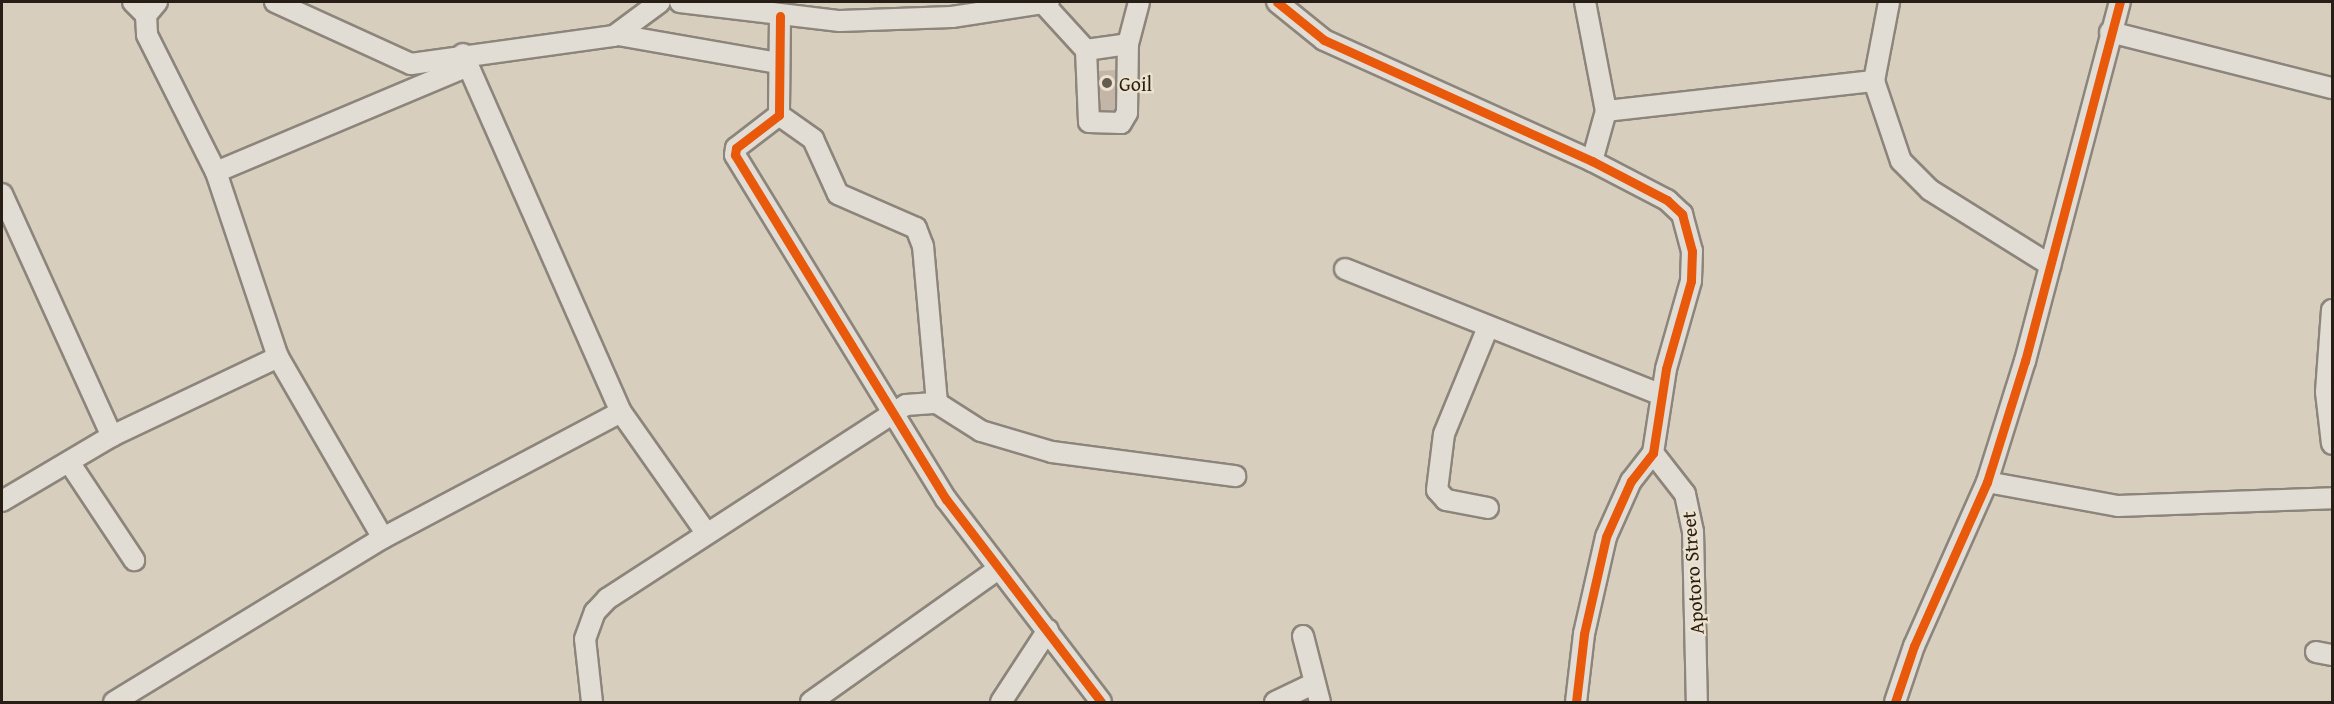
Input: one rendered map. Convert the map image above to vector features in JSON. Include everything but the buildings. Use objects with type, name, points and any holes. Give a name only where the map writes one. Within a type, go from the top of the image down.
[{"type":"street","points":[[275,2],[393,60],[411,64],[465,60],[618,35],[779,63]]},
{"type":"street","points":[[618,35],[660,2]]},
{"type":"street","points":[[680,2],[780,16],[840,21],[952,17],[1046,2],[1086,50],[1089,122],[1121,123],[1127,114],[1128,44],[1139,2]]},
{"type":"street","points":[[1277,2],[1324,40],[1592,161],[1667,200],[1688,228],[1691,281],[1661,396],[1653,453],[1631,481],[1606,537],[1584,634],[1576,702]]},
{"type":"street","points":[[1585,2],[1606,111],[1592,161]]},
{"type":"street","points":[[1889,2],[1874,81],[1901,161],[1930,190],[2050,265]]},
{"type":"street","points":[[1895,702],[1914,646],[1987,482],[2050,265],[2110,32],[2120,2]]},
{"type":"street","points":[[145,6],[147,35],[216,172],[278,357],[383,538]]},
{"type":"street","points":[[780,16],[779,115],[735,154],[797,248],[891,412],[998,569],[1048,630],[1101,702]]},
{"type":"street","points":[[2110,32],[2332,88]]},
{"type":"street","points":[[1086,50],[1128,44]]},
{"type":"street","points":[[216,172],[465,60]]},
{"type":"street","points":[[465,60],[621,412],[705,531]]},
{"type":"street","points":[[1606,111],[1874,81]]},
{"type":"street","points":[[779,115],[813,139],[838,194],[916,228],[923,246],[937,403]]},
{"type":"street","points":[[2,194],[112,436]]},
{"type":"street","points":[[1345,269],[1661,396]]},
{"type":"street","points":[[2332,310],[2326,392],[2332,444]]},
{"type":"street","points":[[1488,327],[1444,434],[1437,490],[1446,500],[1488,508]]},
{"type":"street","points":[[2,501],[112,436],[278,357]]},
{"type":"street","points":[[592,702],[585,647],[595,612],[705,531],[891,412],[924,399],[937,403],[981,432],[1013,442],[1235,476]]},
{"type":"street","points":[[114,702],[383,538],[621,412]]},
{"type":"street","name":"Apotoro Street","points":[[1653,453],[1685,494],[1693,532],[1696,702]]},
{"type":"street","points":[[69,462],[134,560]]},
{"type":"street","points":[[1987,482],[2118,506],[2332,498]]},
{"type":"street","points":[[811,702],[998,569]]},
{"type":"street","points":[[1001,702],[1048,630]]},
{"type":"street","points":[[1303,636],[1320,702]]},
{"type":"street","points":[[1275,702],[1315,683]]},
{"type":"cycle path","points":[[1277,2],[1324,40],[1592,161],[1667,200],[1682,214],[1692,251],[1691,281],[1666,369],[1653,453],[1631,481],[1606,537],[1584,634],[1576,702]]},
{"type":"cycle path","points":[[1895,702],[1914,646],[1987,482],[2025,361],[2120,2]]},
{"type":"cycle path","points":[[780,16],[779,115],[736,148],[735,155],[946,499],[1101,702]]},
{"type":"place","name":"Goil","points":[[1107,83]]}]
